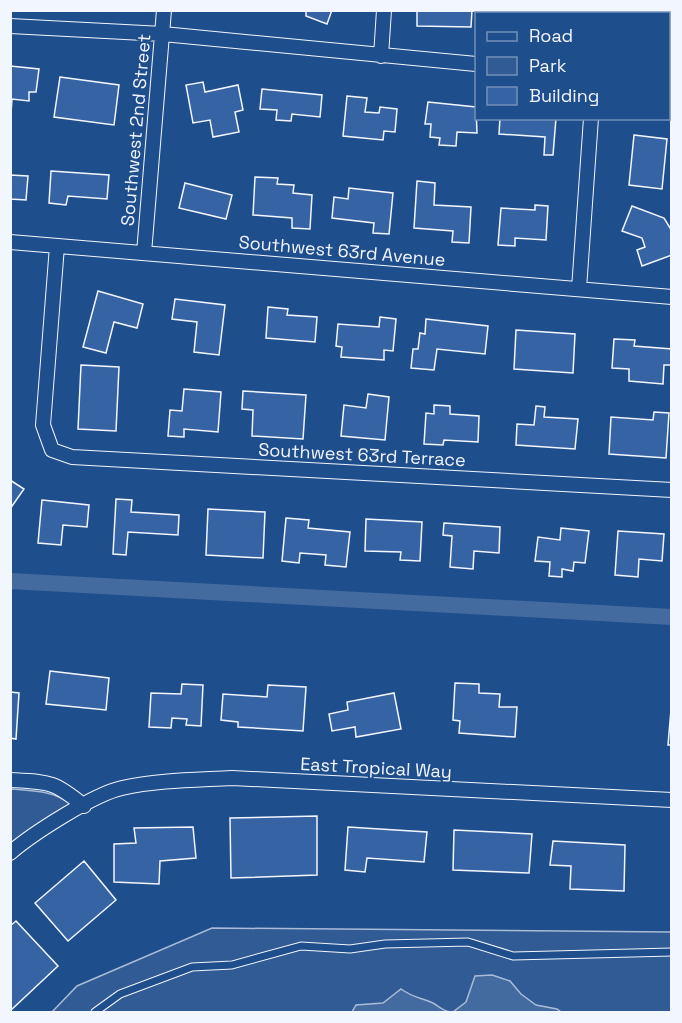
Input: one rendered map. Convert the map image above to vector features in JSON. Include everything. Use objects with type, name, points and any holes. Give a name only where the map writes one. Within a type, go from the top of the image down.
[{"type":"street","name":"Southwest 2nd Street","points":[[144,253],[164,10]]},
{"type":"street","points":[[381,56],[384,10]]},
{"type":"street","points":[[10,26],[163,34],[475,64]]},
{"type":"street","points":[[579,289],[591,120]]},
{"type":"street","name":"Southwest 63rd Avenue","points":[[10,242],[672,297]]},
{"type":"street","name":"Southwest 63rd Terrace","points":[[57,246],[43,426],[52,450],[72,457],[672,490]]},
{"type":"street","name":"East Tropical Way","points":[[10,853],[60,818],[119,789],[163,782],[232,778],[672,800]]},
{"type":"street","points":[[10,780],[51,782],[63,788],[84,806]]},
{"type":"lane","points":[[95,1012],[120,994],[192,967],[232,965],[302,946],[350,949],[385,944],[468,942],[513,956],[591,956],[672,952]]},
{"type":"green space","points":[[11,789],[57,796],[71,804],[11,843]]},
{"type":"green space","points":[[212,928],[671,932],[671,1012],[52,1012],[77,986]]},
{"type":"shaded area","points":[[492,975],[510,981],[521,994],[536,1005],[557,1009],[561,1012],[453,1012],[466,1002],[475,976]]},
{"type":"shaded area","points":[[401,989],[451,1012],[352,1012],[356,1005],[383,1003]]},
{"type":"building","points":[[306,10],[332,10],[327,24],[306,16]]},
{"type":"building","points":[[417,10],[472,10],[471,27],[417,26]]},
{"type":"building","points":[[519,10],[554,10],[554,12],[518,12]]},
{"type":"building","points":[[643,10],[672,10],[672,45],[670,45],[670,12],[643,12]]},
{"type":"building","points":[[670,64],[672,64],[672,112],[670,112]]},
{"type":"building","points":[[10,66],[39,69],[36,92],[29,92],[29,101],[12,99],[11,113]]},
{"type":"building","points":[[60,77],[119,85],[114,125],[54,117]]},
{"type":"building","points":[[203,82],[205,92],[238,85],[243,110],[235,112],[239,132],[213,137],[210,120],[193,123],[186,85]]},
{"type":"building","points":[[262,89],[322,95],[320,117],[292,114],[291,121],[276,120],[277,110],[260,109]]},
{"type":"building","points":[[347,96],[367,98],[365,112],[379,113],[380,107],[397,109],[395,132],[384,131],[383,140],[343,136]]},
{"type":"building","points":[[428,102],[475,107],[477,133],[457,132],[456,146],[439,145],[440,138],[430,137],[431,124],[425,124]]},
{"type":"building","points":[[500,120],[556,120],[553,155],[544,155],[545,137],[499,134]]},
{"type":"building","points":[[634,135],[667,139],[662,189],[629,185]]},
{"type":"building","points":[[51,171],[109,175],[107,199],[68,196],[66,205],[49,203]]},
{"type":"building","points":[[10,175],[28,176],[26,200],[10,199]]},
{"type":"building","points":[[255,177],[278,178],[277,184],[294,185],[293,193],[312,195],[310,229],[292,228],[292,218],[253,215]]},
{"type":"building","points":[[417,181],[435,183],[434,205],[471,207],[469,243],[452,242],[453,231],[414,228]]},
{"type":"building","points":[[185,183],[232,195],[226,219],[179,208]]},
{"type":"building","points":[[349,188],[393,193],[389,234],[373,233],[374,223],[332,218],[334,197],[348,199]]},
{"type":"building","points":[[535,205],[548,206],[546,240],[515,238],[515,246],[498,245],[501,208],[535,210]]},
{"type":"building","points":[[632,206],[664,218],[672,231],[672,255],[642,266],[637,250],[645,247],[642,238],[622,231]]},
{"type":"building","points":[[98,291],[143,304],[137,328],[114,322],[106,353],[83,347]]},
{"type":"building","points":[[175,299],[225,305],[219,355],[194,352],[197,322],[172,319]]},
{"type":"building","points":[[268,307],[288,309],[287,315],[317,317],[315,342],[266,338]]},
{"type":"building","points":[[380,317],[396,319],[393,351],[384,350],[384,360],[341,357],[342,347],[336,346],[338,324],[379,327]]},
{"type":"building","points":[[426,319],[488,326],[485,354],[437,349],[434,370],[411,368],[413,349],[418,349],[420,333],[425,334]]},
{"type":"building","points":[[516,330],[575,334],[573,373],[514,369]]},
{"type":"building","points":[[614,339],[635,340],[634,346],[672,349],[672,365],[664,365],[663,384],[629,381],[629,369],[612,368]]},
{"type":"building","points":[[81,365],[119,367],[116,431],[78,429]]},
{"type":"building","points":[[184,389],[221,392],[218,432],[184,429],[184,437],[168,436],[170,410],[182,411]]},
{"type":"building","points":[[243,391],[306,395],[303,439],[252,436],[253,410],[242,409]]},
{"type":"building","points":[[368,394],[389,397],[385,440],[341,436],[344,405],[366,408]]},
{"type":"building","points":[[434,405],[450,406],[450,414],[479,416],[478,442],[444,440],[443,445],[424,444],[426,413],[434,414]]},
{"type":"building","points":[[536,406],[545,407],[544,417],[578,419],[575,449],[516,445],[517,424],[534,425]]},
{"type":"building","points":[[654,412],[669,413],[666,458],[609,454],[611,417],[653,420]]},
{"type":"building","points":[[10,480],[24,489],[10,509]]},
{"type":"building","points":[[116,499],[132,500],[131,512],[179,515],[178,535],[128,532],[126,555],[113,554]]},
{"type":"building","points":[[42,500],[89,505],[87,527],[63,525],[61,545],[38,543]]},
{"type":"building","points":[[208,509],[265,512],[263,558],[206,555]]},
{"type":"building","points":[[286,518],[309,520],[308,528],[350,532],[346,567],[325,565],[326,555],[300,553],[299,563],[282,561]]},
{"type":"building","points":[[366,519],[422,522],[420,561],[400,560],[401,552],[365,551]]},
{"type":"building","points":[[444,523],[500,527],[499,553],[474,551],[473,569],[450,567],[452,536],[443,535]]},
{"type":"building","points":[[561,528],[589,531],[585,563],[574,562],[573,571],[562,569],[562,577],[549,576],[550,562],[535,561],[538,537],[560,540]]},
{"type":"building","points":[[618,531],[664,534],[662,561],[639,559],[638,577],[615,575]]},
{"type":"building","points":[[50,671],[109,678],[106,710],[46,704]]},
{"type":"building","points":[[455,683],[479,684],[479,693],[500,694],[499,707],[517,707],[515,737],[459,733],[460,721],[453,720]]},
{"type":"building","points":[[182,684],[203,685],[201,726],[186,725],[187,719],[172,718],[171,728],[149,727],[151,693],[181,694]]},
{"type":"building","points":[[268,685],[306,687],[303,731],[238,727],[238,722],[221,720],[223,694],[267,697]]},
{"type":"building","points":[[10,692],[19,693],[16,739],[10,738]]},
{"type":"building","points":[[394,693],[401,729],[356,737],[355,727],[332,731],[329,714],[348,710],[347,702]]},
{"type":"building","points":[[672,698],[672,745],[668,745]]},
{"type":"building","points":[[317,816],[317,875],[231,878],[230,818]]},
{"type":"building","points":[[193,827],[196,858],[160,861],[159,884],[114,882],[114,844],[136,843],[134,828]]},
{"type":"building","points":[[348,827],[427,832],[424,862],[367,858],[365,872],[345,870]]},
{"type":"building","points":[[454,830],[532,834],[529,873],[453,870]]},
{"type":"building","points":[[553,841],[625,845],[624,891],[570,889],[571,866],[550,865]]},
{"type":"building","points":[[84,861],[116,900],[68,941],[35,903]]},
{"type":"building","points":[[16,921],[58,966],[10,1011],[10,926]]},
{"type":"waterway","points":[[10,581],[672,617]]}]
